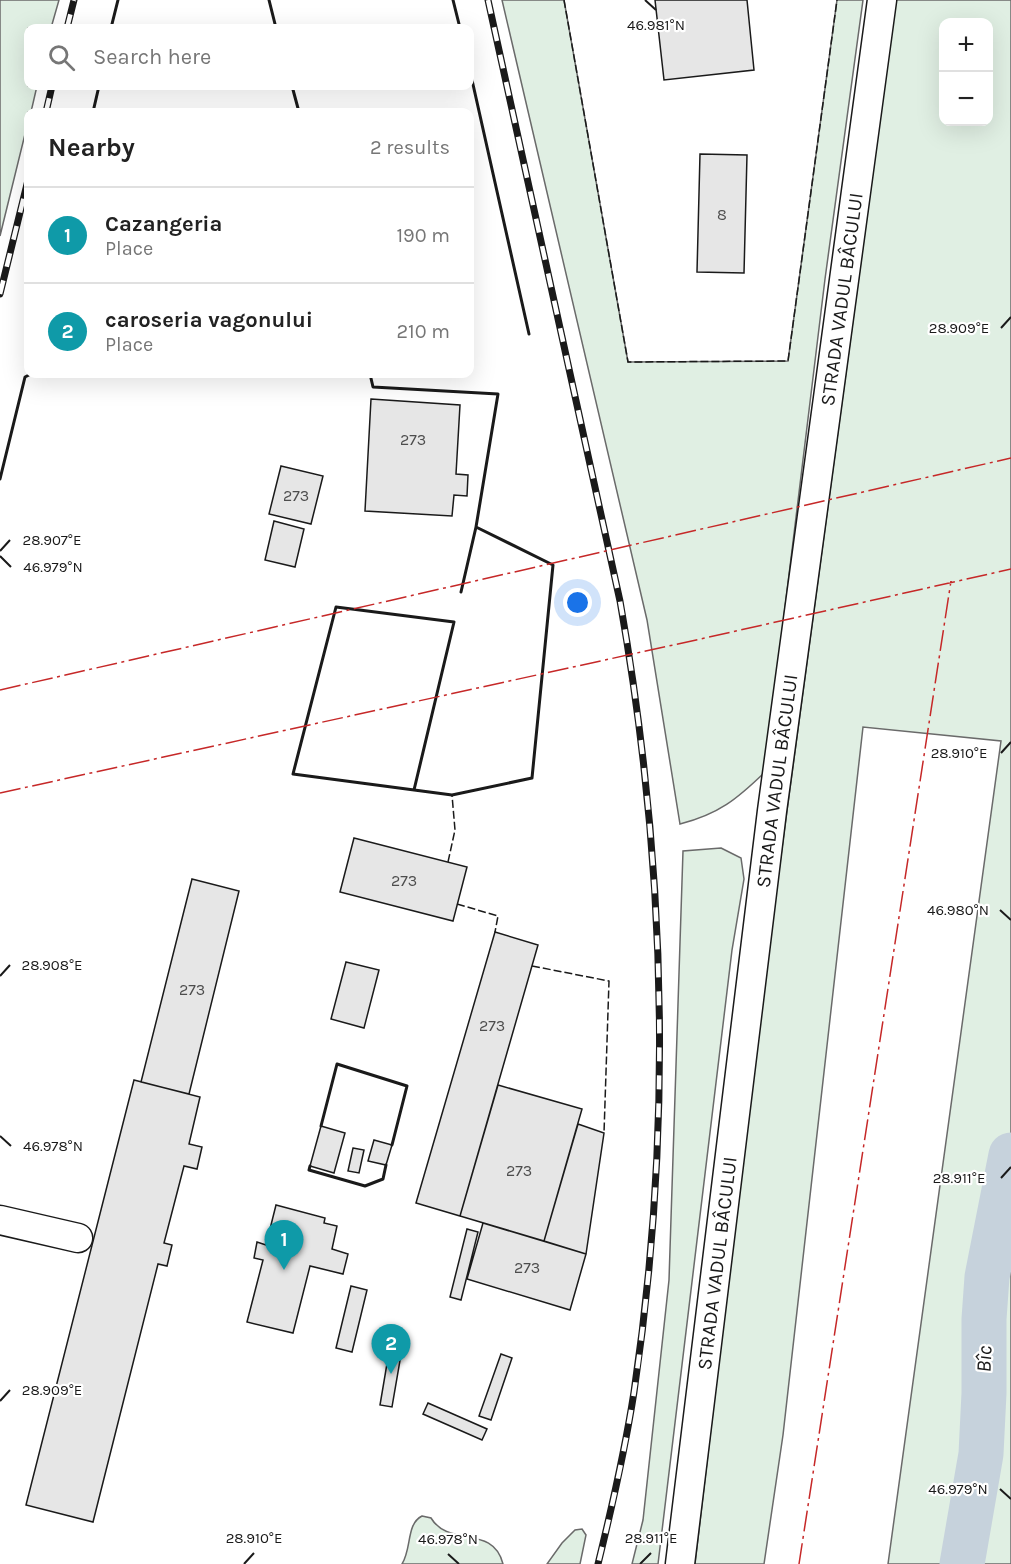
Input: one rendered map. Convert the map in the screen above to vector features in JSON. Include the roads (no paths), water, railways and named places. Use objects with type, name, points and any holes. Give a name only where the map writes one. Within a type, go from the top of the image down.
[{"type":"street","name":"STRADA VADUL BÂCULUI","points":[[680,1564],[772,811],[882,0]]},
{"type":"street","points":[[0,1220],[78,1238]]},
{"type":"waterway","name":"Bîc","points":[[962,1564],[981,1454],[987,1277],[1011,1155]]},
{"type":"railway","points":[[68,24],[74,0]]},
{"type":"railway","points":[[488,0],[620,601],[647,798],[655,897],[659,996],[659,1095],[655,1194],[634,1392],[618,1478],[598,1564]]},
{"type":"railway","points":[[47,108],[51,90]]},
{"type":"railway","points":[[0,294],[24,196]]},
{"type":"place","name":"Cazangeria","points":[[284,1270]]},
{"type":"place","name":"caroseria vagonului","points":[[391,1374]]}]
